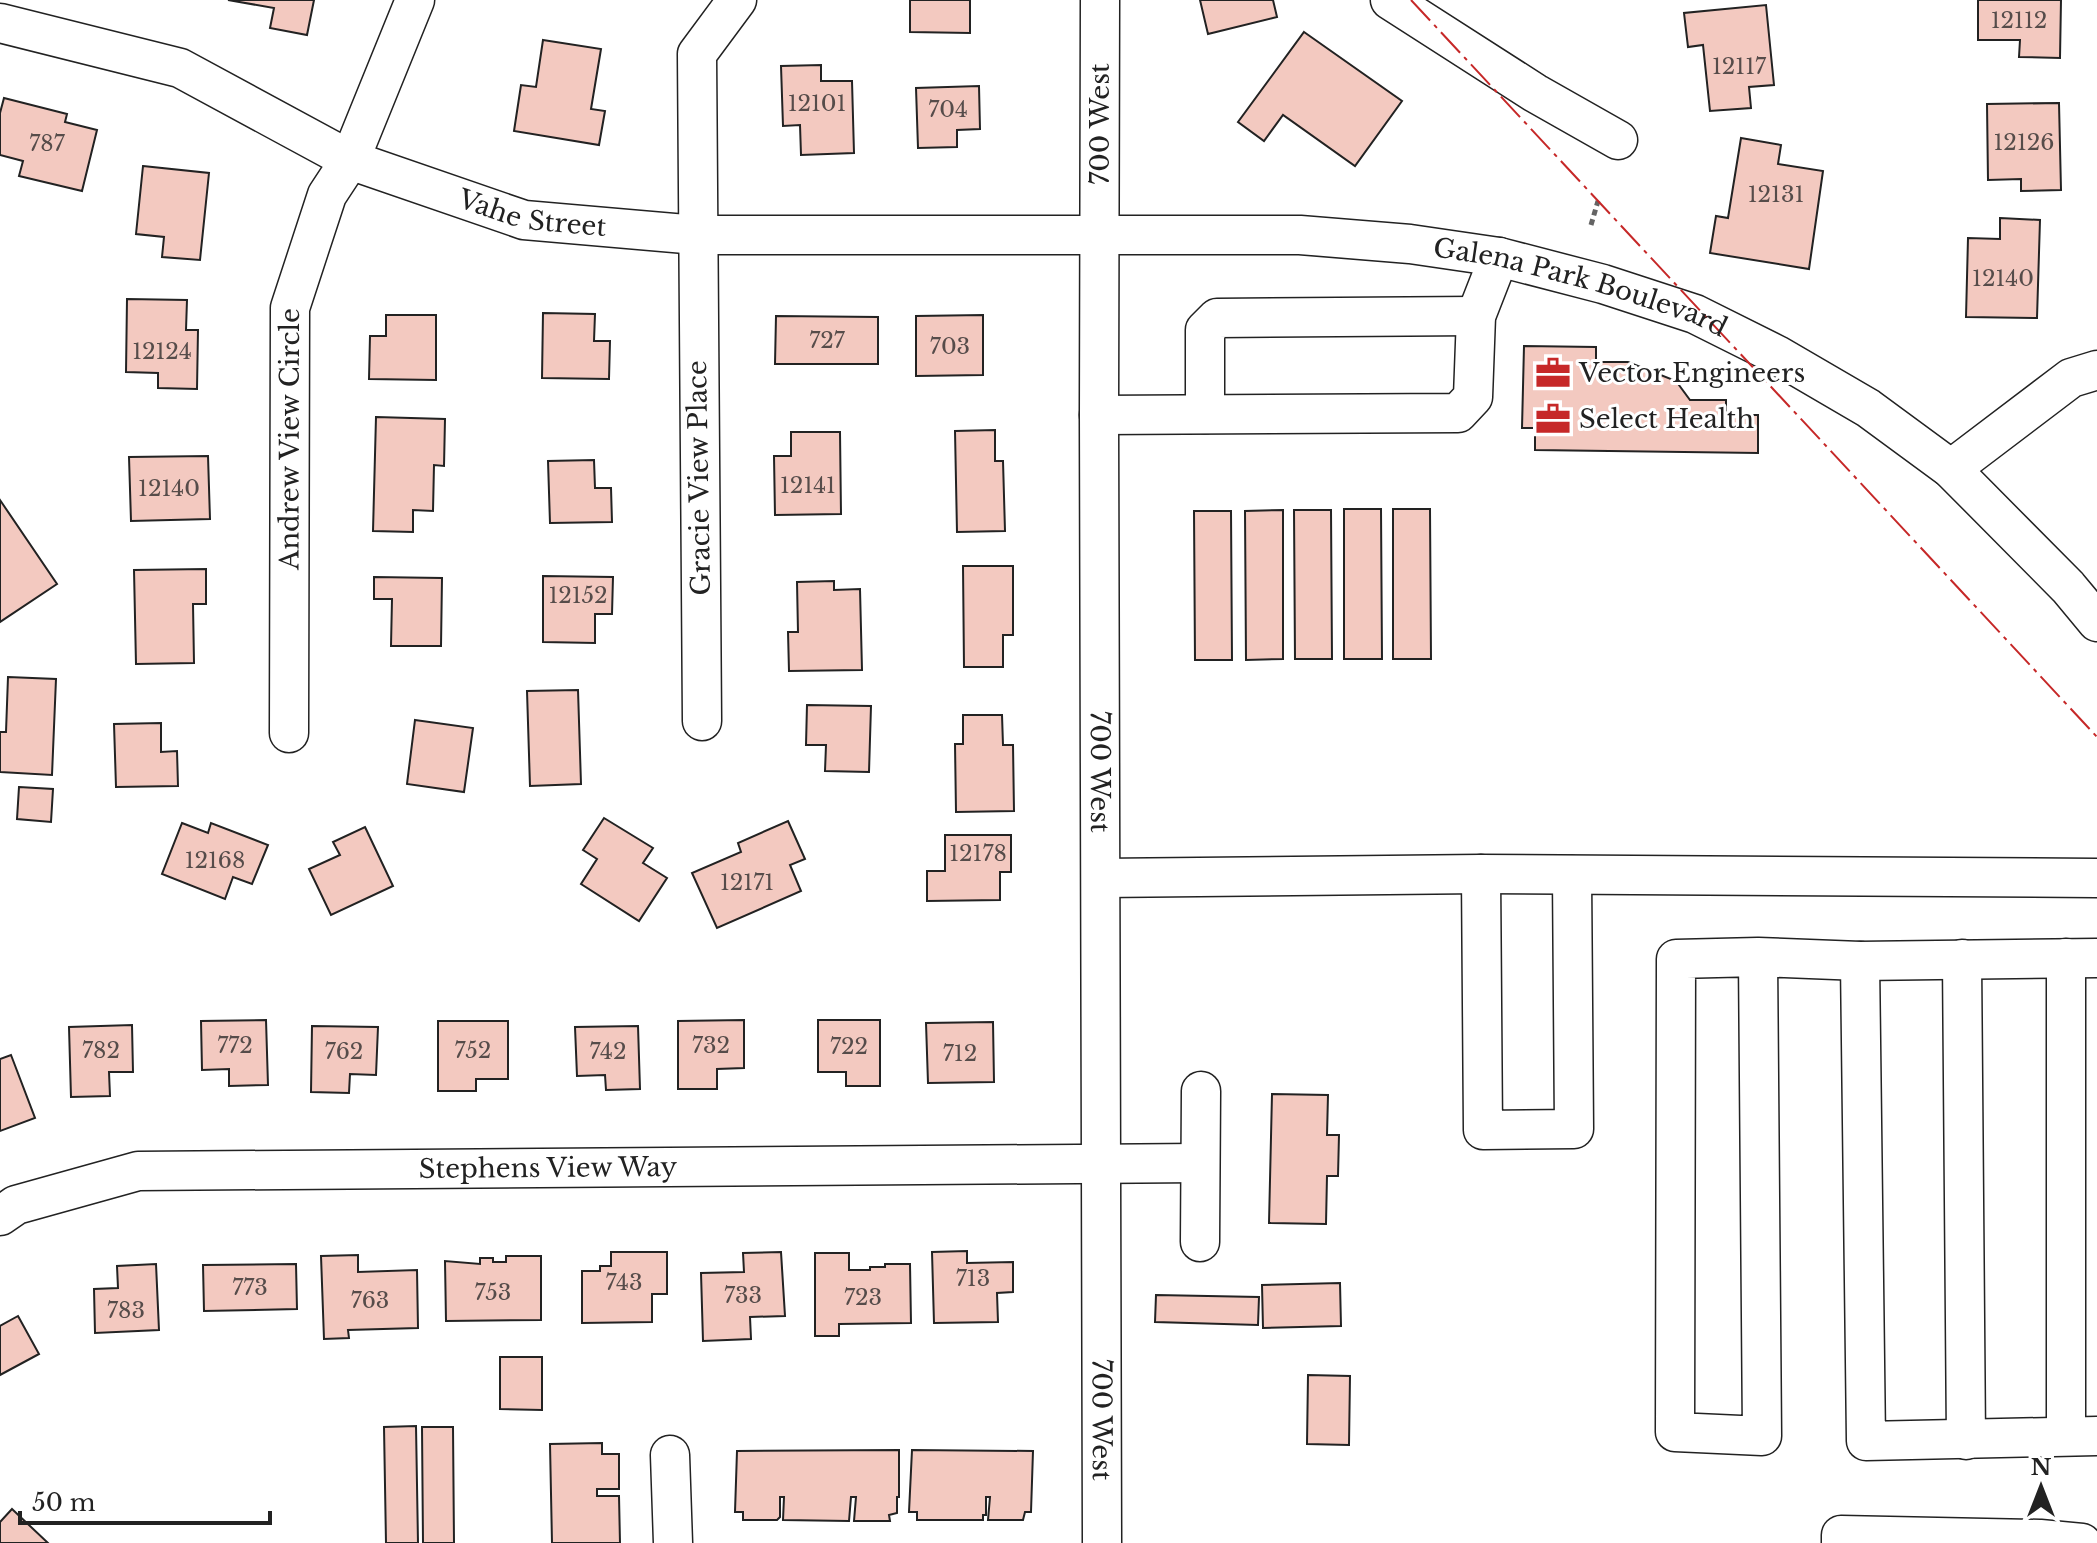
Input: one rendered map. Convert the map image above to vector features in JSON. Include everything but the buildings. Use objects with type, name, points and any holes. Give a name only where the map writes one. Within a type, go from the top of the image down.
[{"type":"street","name":"Andrew View Circle","points":[[289,733],[290,308],[327,195],[350,160],[415,0]]},
{"type":"street","name":"Gracie View Place","points":[[702,721],[697,54],[737,0]]},
{"type":"street","name":"700 West","points":[[1100,0],[1102,1543]]},
{"type":"street","points":[[1390,0],[1535,93],[1618,140]]},
{"type":"street","name":"Vahe Street","points":[[0,23],[180,68],[350,160],[524,220],[697,235],[1101,235]]},
{"type":"street","name":"Galena Park Boulevard","points":[[1101,235],[1300,235],[1410,244],[1499,257],[1603,284],[1695,314],[1777,355],[1868,408],[1951,469],[2068,587],[2097,622]]},
{"type":"street","points":[[1099,415],[1458,413],[1473,397],[1476,316],[1499,257]]},
{"type":"street","points":[[1205,414],[1205,330],[1217,318],[1476,316]]},
{"type":"street","points":[[1951,469],[2071,378],[2097,370]]},
{"type":"street","points":[[1101,878],[1481,874],[2097,878]]},
{"type":"street","points":[[1481,874],[1483,1130],[1574,1129],[1572,875]]},
{"type":"street","points":[[1758,957],[1762,1436],[1675,1432],[1676,959],[1758,957],[1860,961],[2082,958],[2082,1436],[1866,1441],[1860,961]]},
{"type":"street","points":[[1962,959],[1966,1440]]},
{"type":"street","points":[[1200,1242],[1201,1091]]},
{"type":"street","name":"Stephens View Way","points":[[0,1216],[16,1205],[138,1171],[1200,1163]]},
{"type":"street","points":[[670,1455],[673,1543]]},
{"type":"street","points":[[1841,1543],[1841,1535],[2040,1539],[2082,1543]]},
{"type":"path","points":[[1591,225],[1598,201]]},
{"type":"power","points":[[1411,0],[2097,737]]},
{"type":"place","name":"Vector Engineers","points":[[1553,373]]},
{"type":"place","name":"Select Health","points":[[1553,419]]}]
